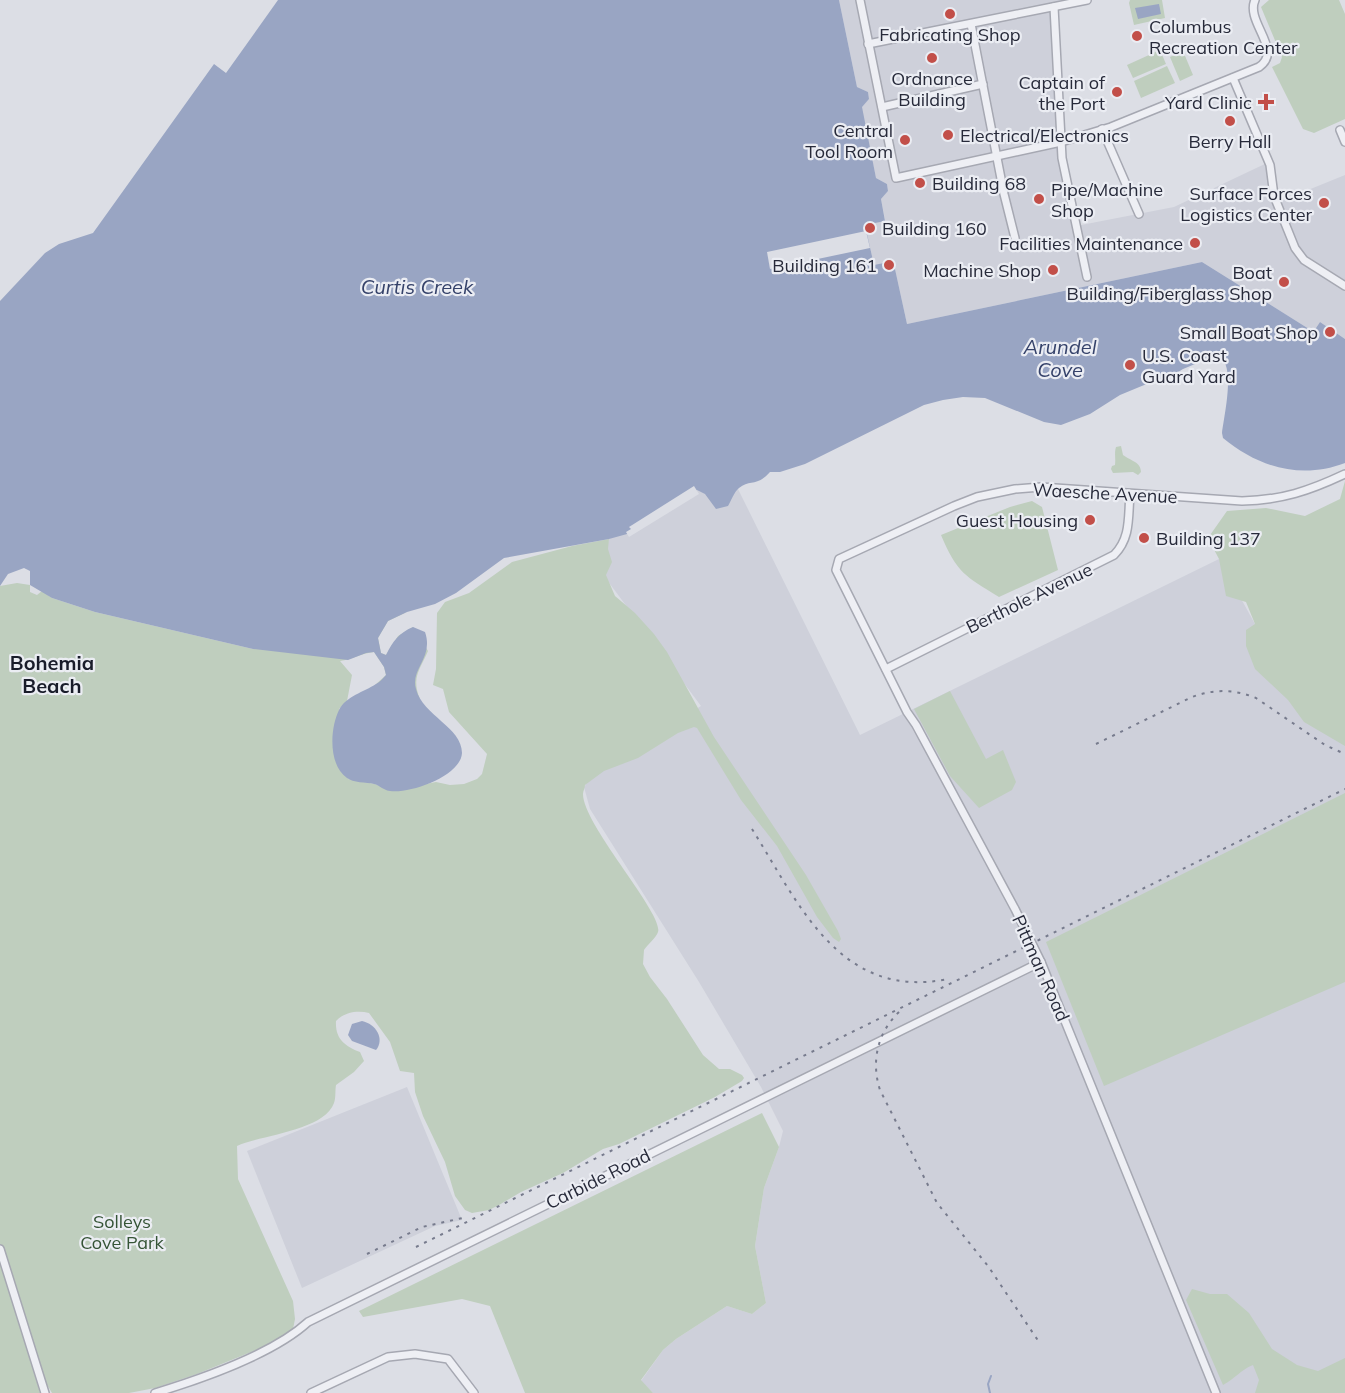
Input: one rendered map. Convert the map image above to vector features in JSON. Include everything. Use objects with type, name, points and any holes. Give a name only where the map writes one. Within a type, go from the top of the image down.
[{"type":"street","points":[[860,0],[896,178],[1061,142],[1102,129],[1259,67],[1265,63],[1269,52],[1252,10],[1255,0]]},
{"type":"street","points":[[868,44],[1087,0]]},
{"type":"street","points":[[1054,7],[1062,158],[1087,277]]},
{"type":"street","points":[[971,24],[996,156],[1015,238]]},
{"type":"street","points":[[1233,78],[1270,165],[1274,196],[1295,248],[1304,260],[1345,286]]},
{"type":"street","points":[[882,107],[983,84]]},
{"type":"street","points":[[1102,129],[1139,214]]},
{"type":"street","points":[[1340,130],[1345,142]]},
{"type":"street","name":"Waesche Avenue","points":[[839,559],[954,506],[996,492],[1041,487],[1262,501],[1306,492],[1345,474]]},
{"type":"street","name":"Berthole Avenue","points":[[886,669],[1114,555],[1124,543],[1127,534],[1130,494]]},
{"type":"street","name":"Pittman Road","points":[[839,559],[836,570],[907,712],[1015,909],[1041,962],[1216,1393]]},
{"type":"street","name":"Carbide Road","points":[[155,1393],[268,1349],[296,1333],[308,1322],[1041,962]]},
{"type":"street","points":[[0,1249],[45,1393]]},
{"type":"street","points":[[311,1393],[388,1357],[415,1354],[448,1359],[474,1393]]},
{"type":"shaded area","points":[[839,0],[1087,0],[1054,7],[1062,158],[1076,226],[1174,207],[1269,162],[1276,203],[1345,175],[1345,339],[1320,322],[1314,331],[1309,329],[1202,262],[907,324],[895,269],[885,271],[874,265],[865,225],[885,220],[881,199],[888,191],[887,184],[876,178],[861,107],[869,99],[868,92],[857,87]]},
{"type":"shaded area","points":[[694,486],[738,489],[860,735],[1219,559],[1255,624],[1345,718],[1345,1393],[653,1393],[641,1381],[663,1350],[727,1306],[752,1314],[766,1303],[755,1246],[764,1188],[783,1131],[761,1087],[699,982],[590,809],[584,787],[599,767],[701,706],[601,572],[609,539]]},
{"type":"shaded area","points":[[407,1087],[462,1220],[435,1226],[302,1288],[247,1151]]},
{"type":"green space","points":[[1130,0],[1162,0],[1165,18],[1134,25]]},
{"type":"green space","points":[[1269,0],[1339,0],[1345,14],[1345,119],[1314,133],[1303,129],[1272,67],[1280,63],[1282,57],[1261,7]]},
{"type":"green space","points":[[1160,50],[1166,64],[1133,78],[1127,65]]},
{"type":"green space","points":[[1183,51],[1193,75],[1180,81],[1170,57]]},
{"type":"green space","points":[[1167,66],[1175,83],[1141,98],[1134,81]]},
{"type":"green space","points":[[1121,446],[1123,455],[1135,462],[1141,469],[1138,475],[1133,472],[1113,473],[1111,469],[1115,465],[1116,447]]},
{"type":"green space","points":[[1345,481],[1345,746],[1304,722],[1288,700],[1255,669],[1246,646],[1246,630],[1255,624],[1246,602],[1226,596],[1219,559],[1208,538],[1227,511],[1266,508],[1305,516],[1340,499]]},
{"type":"green space","points":[[1032,501],[1042,507],[1058,570],[999,597],[978,584],[957,566],[941,535],[1010,507]]},
{"type":"green space","name":"Solleys Cove Park","points":[[609,539],[608,549],[612,562],[606,575],[615,596],[635,613],[667,652],[714,737],[806,875],[841,939],[839,942],[833,938],[817,917],[777,846],[741,800],[697,728],[678,733],[638,758],[604,771],[585,785],[583,794],[586,808],[608,847],[657,922],[658,932],[644,950],[643,964],[703,1055],[719,1069],[730,1069],[742,1075],[744,1078],[742,1081],[715,1097],[619,1144],[603,1149],[563,1173],[489,1210],[472,1213],[465,1210],[455,1196],[445,1162],[423,1116],[415,1092],[414,1073],[400,1071],[390,1042],[369,1013],[347,1014],[336,1021],[337,1033],[342,1041],[360,1052],[364,1061],[354,1072],[336,1085],[335,1101],[328,1112],[305,1126],[237,1146],[238,1179],[293,1301],[295,1319],[293,1329],[266,1346],[197,1374],[155,1388],[129,1393],[52,1393],[42,1370],[36,1371],[28,1344],[26,1345],[40,1393],[0,1393],[0,586],[17,583],[30,585],[30,592],[37,595],[42,591],[52,598],[95,612],[253,649],[407,612],[388,621],[378,638],[381,653],[386,655],[398,636],[413,627],[428,651],[416,679],[420,699],[375,685],[386,675],[384,667],[374,652],[340,661],[352,675],[347,701],[339,709],[348,779],[375,784],[390,791],[436,782],[450,785],[464,784],[477,779],[482,774],[487,754],[449,712],[443,689],[433,685],[436,669],[437,613],[445,602],[469,593],[512,562]]},
{"type":"green space","points":[[950,691],[986,759],[1003,750],[1016,782],[1012,790],[979,808],[950,776],[914,709]]},
{"type":"green space","points":[[1345,793],[1345,982],[1104,1086],[1046,942]]},
{"type":"green space","points":[[762,1113],[779,1147],[764,1188],[755,1246],[766,1303],[752,1314],[727,1306],[676,1339],[663,1350],[641,1380],[653,1393],[525,1393],[490,1306],[462,1299],[363,1317],[359,1311]]},
{"type":"green space","points":[[1192,1289],[1210,1294],[1227,1294],[1249,1313],[1272,1349],[1297,1365],[1318,1371],[1345,1358],[1345,1393],[1255,1393],[1259,1380],[1253,1365],[1223,1385],[1186,1300]]},
{"type":"water","name":"Curtis Creek","points":[[278,0],[839,0],[857,87],[868,92],[869,99],[862,107],[876,178],[887,184],[888,191],[881,199],[885,221],[865,225],[874,265],[884,263],[886,271],[895,269],[907,324],[1202,262],[1309,329],[1314,331],[1320,322],[1345,339],[1345,463],[1312,470],[1281,468],[1251,457],[1223,438],[1228,378],[1223,360],[1217,355],[1183,369],[1165,380],[1149,383],[1120,395],[1090,414],[1061,425],[1044,422],[985,398],[963,397],[924,405],[805,464],[780,472],[770,472],[761,480],[743,485],[728,506],[716,509],[705,494],[697,490],[627,534],[504,558],[456,593],[435,604],[407,612],[388,621],[378,638],[381,653],[386,655],[397,638],[408,629],[413,627],[425,632],[427,649],[416,675],[416,689],[426,707],[456,736],[462,753],[453,769],[444,776],[410,790],[388,791],[374,784],[350,780],[336,764],[332,746],[334,726],[339,710],[346,701],[377,683],[386,675],[384,667],[374,652],[348,660],[253,649],[95,612],[52,598],[30,585],[30,571],[24,568],[8,574],[0,586],[0,301],[45,253],[59,244],[93,233],[214,64],[226,73]]},
{"type":"water","points":[[1159,4],[1161,14],[1138,19],[1135,8]]},
{"type":"water","points":[[362,1021],[371,1025],[378,1032],[380,1041],[376,1050],[352,1041],[348,1035],[352,1024]]},
{"type":"pier","points":[[866,231],[870,248],[770,269],[767,252]]},
{"type":"pier","points":[[694,486],[699,494],[629,537],[626,532],[631,529],[629,527]]},
{"type":"waterway","points":[[990,1393],[988,1384],[991,1376]]},
{"type":"railway","points":[[1096,744],[1192,697],[1224,691],[1256,698],[1325,745],[1345,754]]},
{"type":"railway","points":[[416,1247],[1345,789]]},
{"type":"railway","points":[[752,829],[806,915],[827,940],[851,961],[878,975],[910,982],[948,979]]},
{"type":"railway","points":[[899,1012],[885,1029],[878,1048],[876,1069],[880,1090],[937,1203],[988,1266],[1039,1342]]},
{"type":"railway","points":[[367,1254],[422,1227],[467,1217]]},
{"type":"place","name":"Fabricating Shop","points":[[950,14]]},
{"type":"place","name":"Columbus Recreation Center","points":[[1137,36]]},
{"type":"place","name":"Ordnance Building","points":[[932,58]]},
{"type":"place","name":"Captain of the Port","points":[[1117,92]]},
{"type":"place","name":"Yard Clinic","points":[[1266,102]]},
{"type":"place","name":"Berry Hall","points":[[1230,121]]},
{"type":"place","name":"Electrical/Electronics","points":[[948,135]]},
{"type":"place","name":"Central Tool Room","points":[[905,140]]},
{"type":"place","name":"Building 68","points":[[920,183]]},
{"type":"place","name":"Pipe/Machine Shop","points":[[1039,199]]},
{"type":"place","name":"Surface Forces Logistics Center","points":[[1324,203]]},
{"type":"place","name":"Building 160","points":[[870,228]]},
{"type":"place","name":"Facilities Maintenance","points":[[1195,243]]},
{"type":"place","name":"Building 161","points":[[889,265]]},
{"type":"place","name":"Machine Shop","points":[[1053,270]]},
{"type":"place","name":"Boat Building/Fiberglass Shop","points":[[1284,282]]},
{"type":"place","name":"Small Boat Shop","points":[[1330,332]]},
{"type":"place","name":"U.S. Coast Guard Yard","points":[[1130,365]]},
{"type":"place","name":"Guest Housing","points":[[1090,520]]},
{"type":"place","name":"Building 137","points":[[1144,538]]},
{"type":"district","name":"Bohemia Beach","points":[[52,674]]},
{"type":"water label","name":"Arundel Cove","points":[[1060,358]]}]
